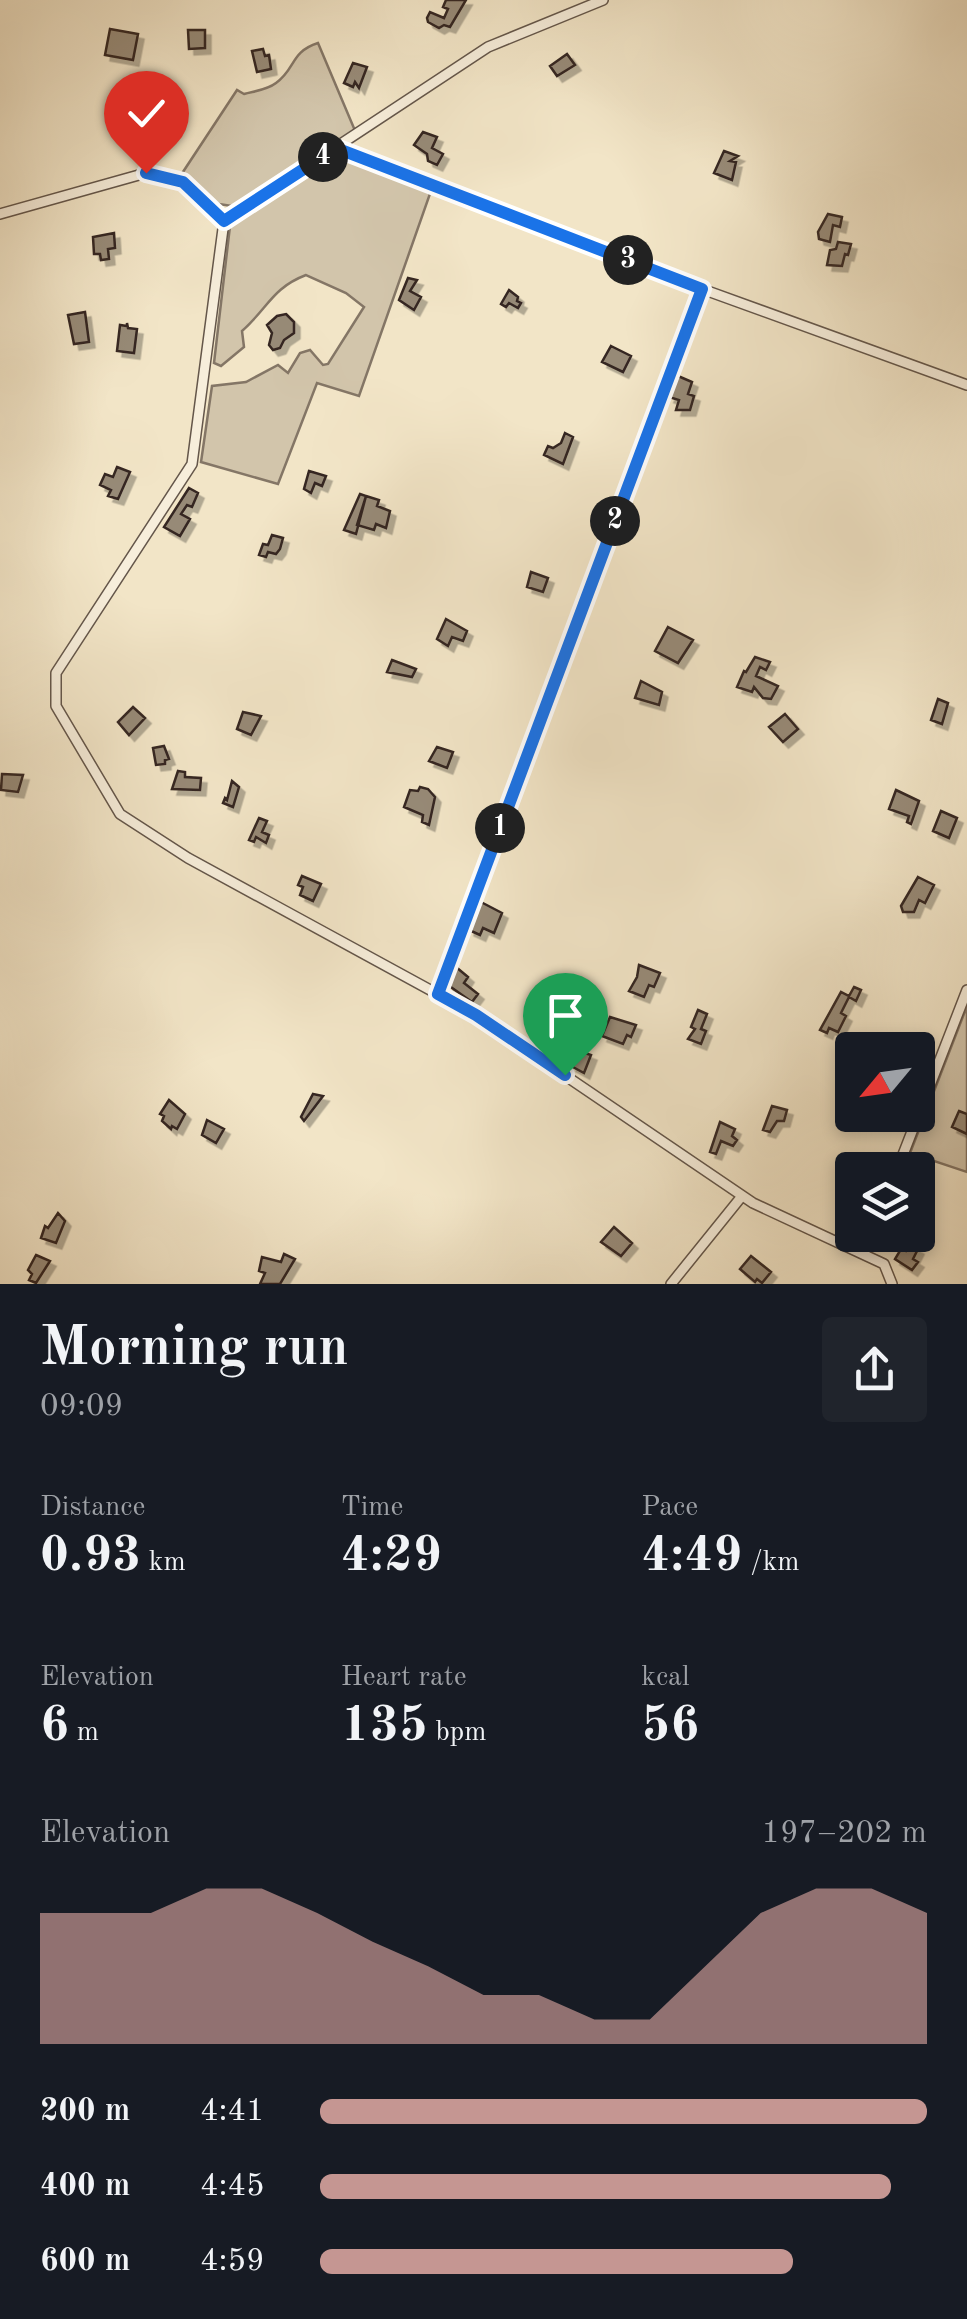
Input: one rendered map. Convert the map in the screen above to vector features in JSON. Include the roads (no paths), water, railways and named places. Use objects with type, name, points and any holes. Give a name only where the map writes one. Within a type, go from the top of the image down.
[{"type":"street","points":[[604,0],[488,48],[224,221],[192,464],[56,673],[56,706],[120,814],[188,858],[476,1015],[742,1196],[884,1264],[892,1284]]},
{"type":"street","points":[[336,148],[702,289],[967,384]]},
{"type":"street","points":[[0,214],[146,173],[183,182],[224,221]]},
{"type":"street","points":[[438,994],[702,289]]},
{"type":"street","points":[[903,1152],[967,990]]},
{"type":"street","points":[[671,1284],[742,1196]]}]
